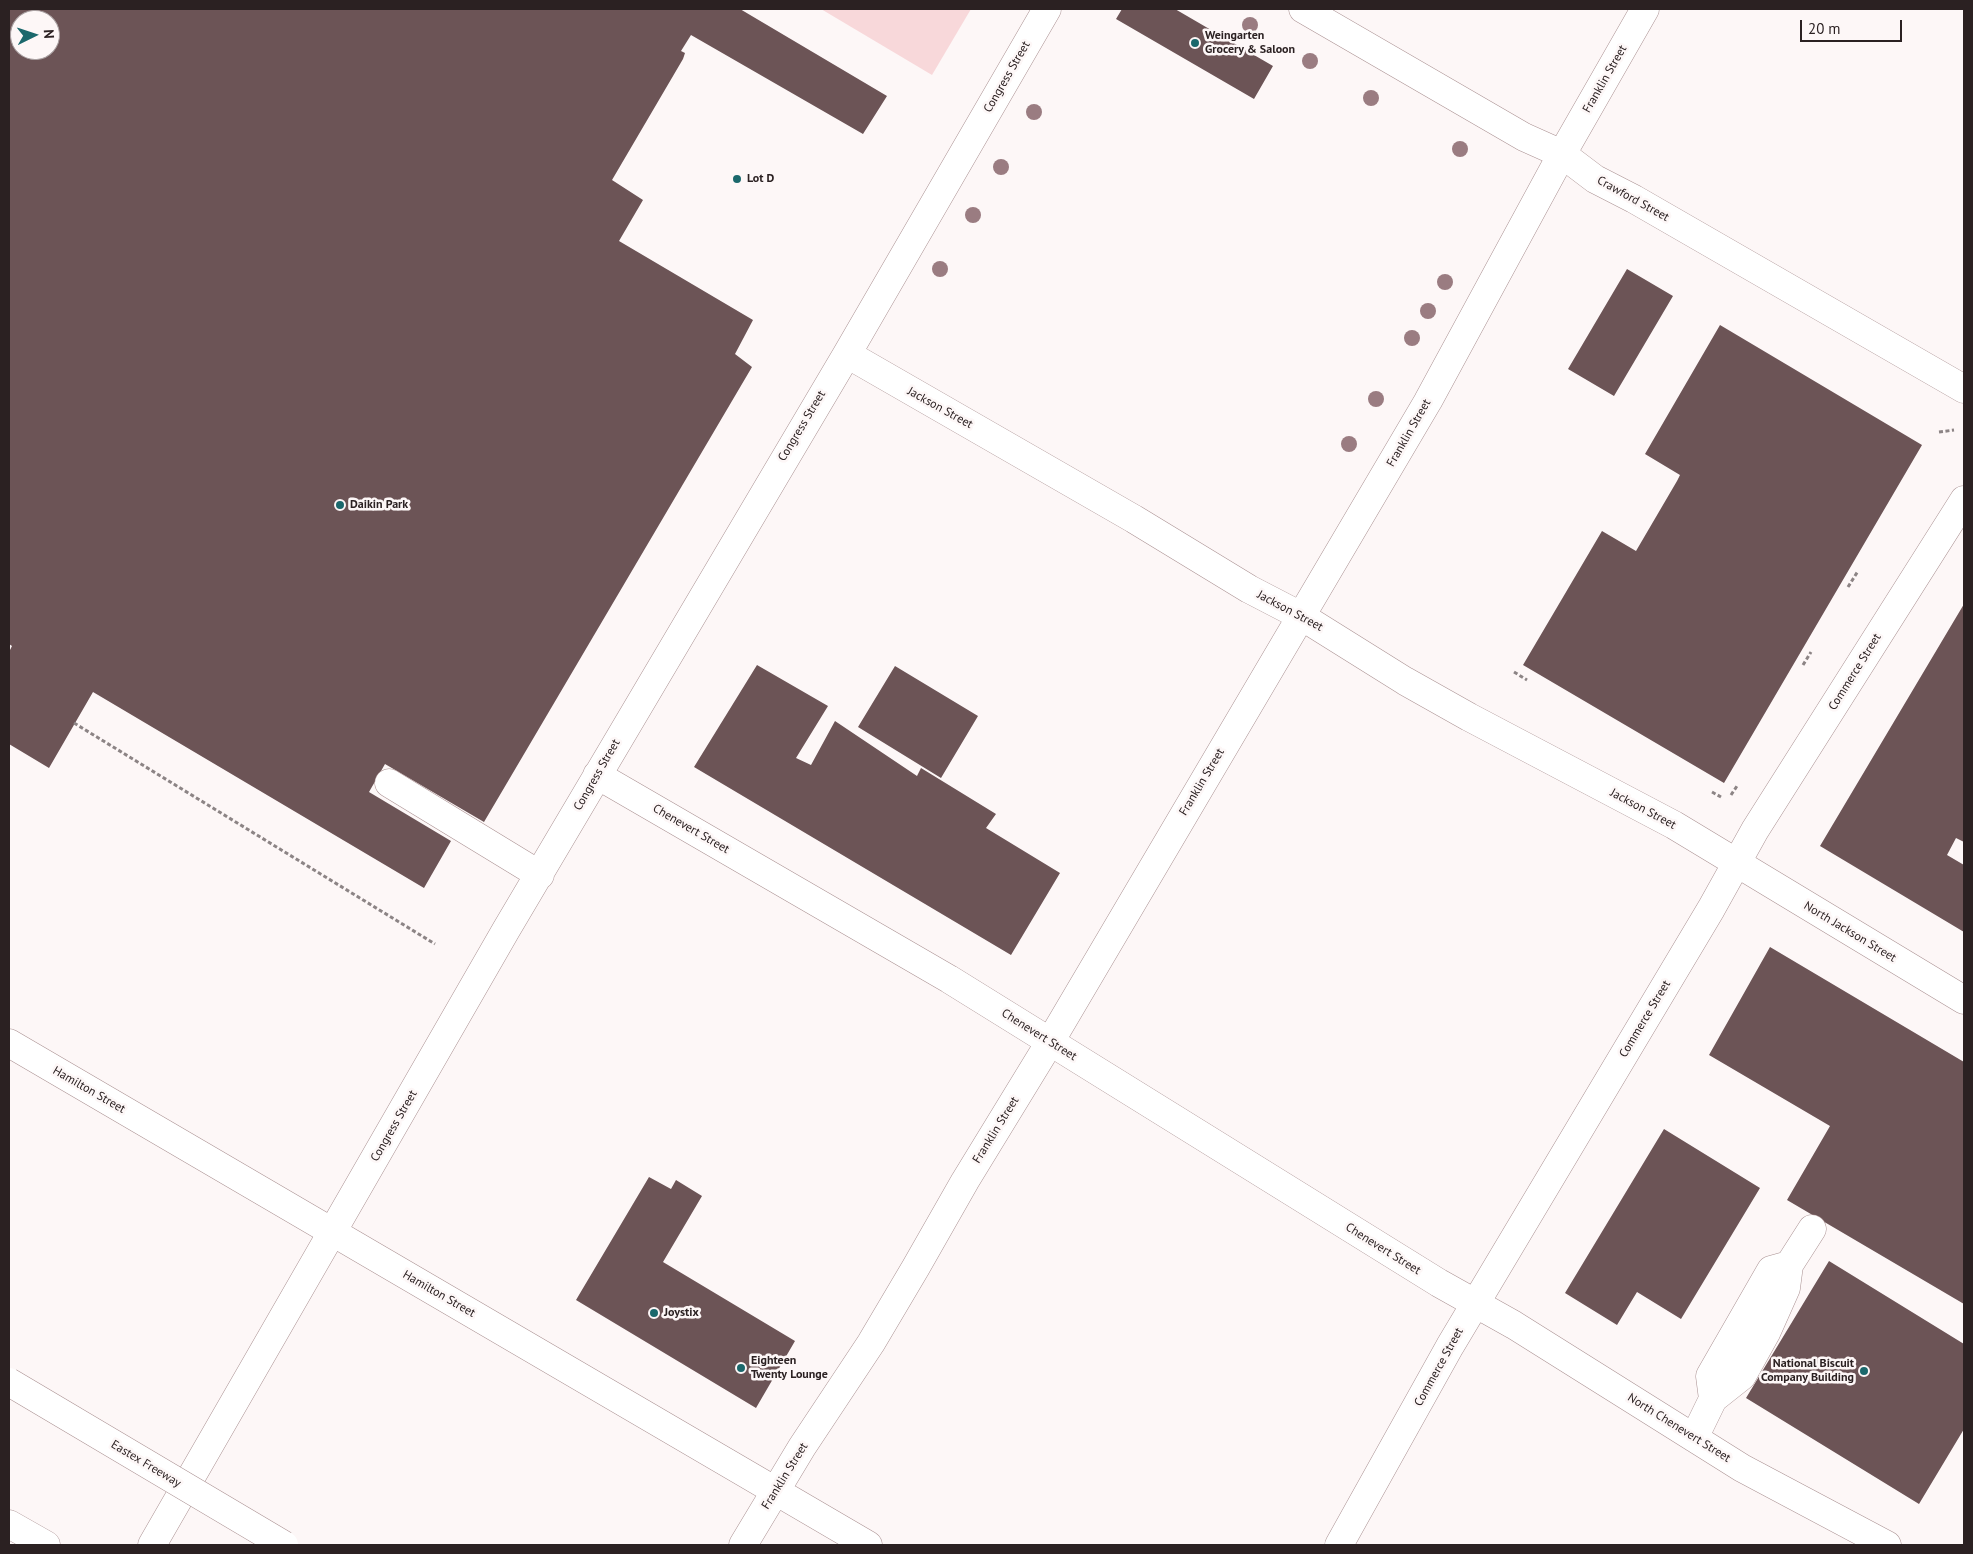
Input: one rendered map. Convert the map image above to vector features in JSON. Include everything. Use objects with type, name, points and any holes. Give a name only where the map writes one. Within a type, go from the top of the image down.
[{"type":"main road","name":"Congress Street","points":[[152,1545],[334,1232],[443,1039],[847,354],[1047,9]]},
{"type":"main road","name":"Crawford Street","points":[[1303,9],[1524,137],[1562,154],[1595,179],[1666,216],[1964,389]]},
{"type":"main road","name":"Franklin Street","points":[[743,1545],[775,1490],[871,1343],[1431,395],[1562,154],[1645,9]]},
{"type":"main road","name":"Jackson Street","points":[[847,354],[1134,519],[1249,589],[1301,616],[1405,681],[1469,717],[1674,825],[1736,863]]},
{"type":"main road","name":"Commerce Street","points":[[1340,1545],[1476,1304],[1711,909],[1736,863],[1964,500]]},
{"type":"main road","name":"Chenevert Street","points":[[597,775],[948,979],[1414,1268],[1476,1304]]},
{"type":"main road","points":[[389,783],[540,874]]},
{"type":"main road","name":"North Jackson Street","points":[[1736,863],[1964,1000]]},
{"type":"main road","name":"Hamilton Street","points":[[9,1043],[868,1545]]},
{"type":"main road","points":[[1694,1438],[1713,1399],[1742,1376],[1780,1304],[1786,1288],[1789,1265],[1812,1229]]},
{"type":"main road","name":"North Chenevert Street","points":[[1476,1304],[1514,1325],[1742,1468],[1887,1545]]},
{"type":"main road","name":"Eastex Freeway","points":[[9,1382],[284,1545]]},
{"type":"main road","points":[[9,1524],[46,1545]]},
{"type":"path","points":[[1940,432],[1954,430]]},
{"type":"path","points":[[1848,587],[1858,571]]},
{"type":"path","points":[[1803,665],[1811,652]]},
{"type":"path","points":[[1514,672],[1527,680]]},
{"type":"path","points":[[74,723],[435,944]]},
{"type":"path","points":[[1731,795],[1737,786]]},
{"type":"path","points":[[1712,792],[1721,797]]},
{"type":"shaded area","points":[[821,9],[971,9],[932,75]]},
{"type":"building","name":"Daikin Park","points":[[9,9],[740,9],[887,96],[863,134],[691,35],[681,51],[685,53],[683,59],[612,180],[643,200],[619,241],[753,320],[735,354],[752,367],[484,822],[385,764],[369,792],[451,841],[424,888],[93,692],[49,768],[9,744],[9,652],[12,646],[9,644]]},
{"type":"building","name":"Weingarten Grocery & Saloon","points":[[1122,9],[1175,9],[1273,66],[1254,99],[1116,19]]},
{"type":"building","points":[[1627,269],[1673,296],[1614,396],[1568,369]]},
{"type":"building","points":[[1720,325],[1922,445],[1724,783],[1523,665],[1602,531],[1636,551],[1677,481],[1680,475],[1645,454]]},
{"type":"building","points":[[1964,604],[1964,842],[1956,838],[1947,855],[1964,865],[1964,932],[1820,846]]},
{"type":"building","points":[[757,665],[828,706],[796,758],[811,765],[835,721],[917,776],[921,768],[996,814],[986,828],[1060,873],[1011,955],[694,767]]},
{"type":"building","points":[[895,666],[978,716],[941,778],[858,727]]},
{"type":"building","points":[[1770,947],[1964,1062],[1964,1304],[1787,1200],[1830,1126],[1709,1055]]},
{"type":"building","points":[[1664,1129],[1760,1188],[1681,1319],[1637,1292],[1617,1325],[1565,1293]]},
{"type":"building","points":[[649,1177],[671,1189],[676,1180],[702,1196],[663,1262],[795,1341],[756,1408],[576,1300]]},
{"type":"building","name":"National Biscuit Company Building","points":[[1829,1261],[1964,1344],[1964,1429],[1919,1504],[1746,1398]]},
{"type":"place","name":"Weingarten Grocery & Saloon","points":[[1195,43]]},
{"type":"place","name":"Lot D","points":[[737,179]]},
{"type":"place","name":"Daikin Park","points":[[340,505]]},
{"type":"place","name":"Joystix","points":[[654,1313]]},
{"type":"place","name":"Eighteen Twenty Lounge","points":[[741,1368]]},
{"type":"place","name":"National Biscuit Company Building","points":[[1864,1371]]}]
